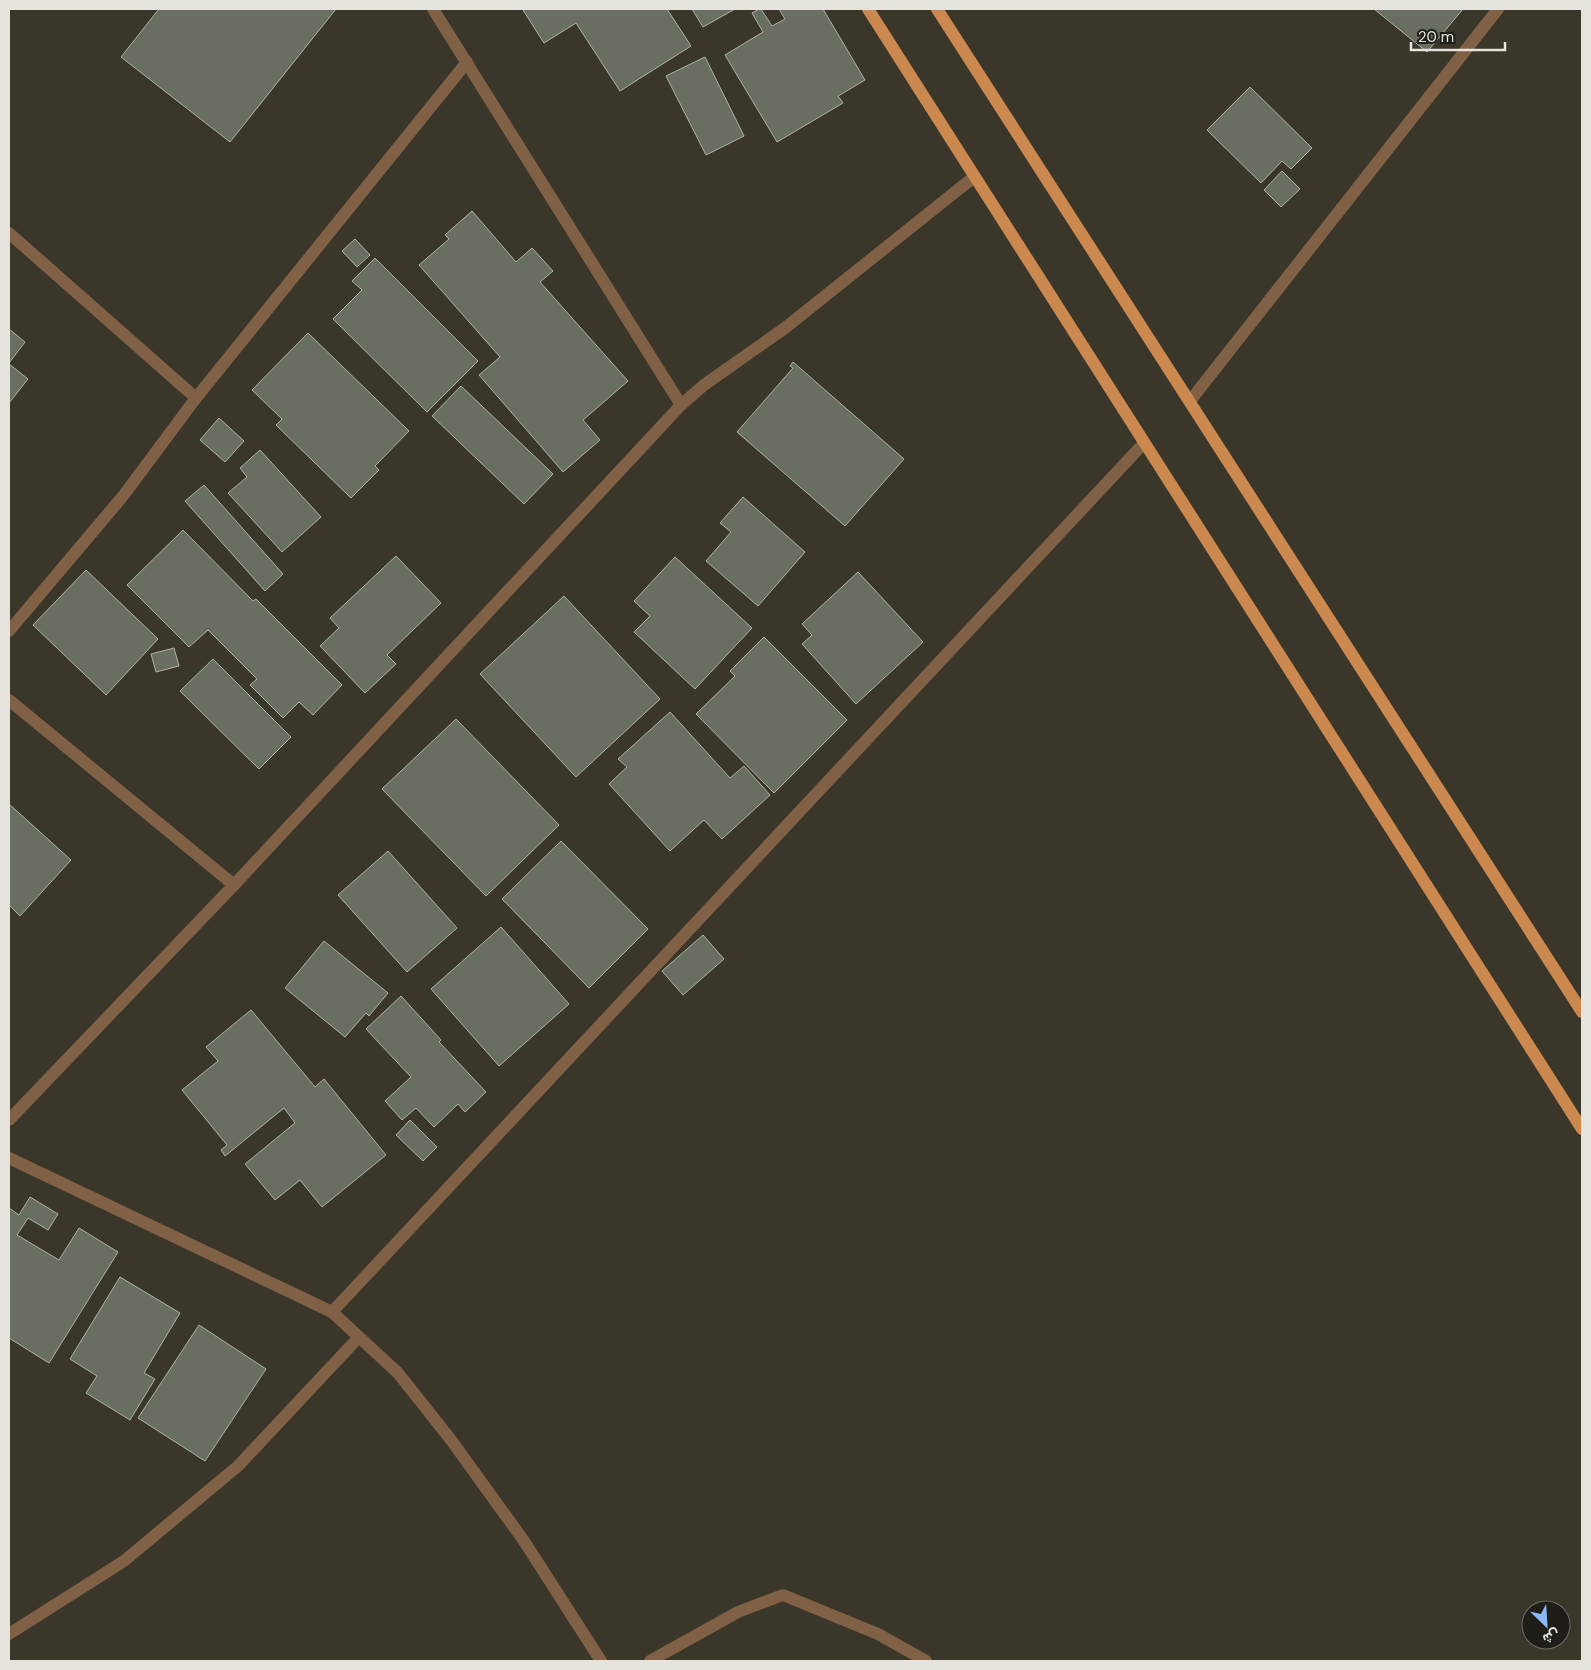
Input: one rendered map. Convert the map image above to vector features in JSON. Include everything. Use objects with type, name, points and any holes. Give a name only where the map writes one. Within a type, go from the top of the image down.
[{"type":"main road","points":[[868,9],[1582,1129]]},
{"type":"main road","points":[[937,9],[1582,1012]]},
{"type":"street","points":[[434,9],[681,405]]},
{"type":"street","points":[[1190,401],[1498,9]]},
{"type":"street","points":[[9,632],[123,496],[196,398],[467,62]]},
{"type":"street","points":[[9,1120],[234,885],[681,405],[704,385],[785,328],[974,177]]},
{"type":"street","points":[[9,233],[196,398]]},
{"type":"street","points":[[332,1312],[1144,443]]},
{"type":"street","points":[[9,700],[234,885]]},
{"type":"street","points":[[9,1158],[332,1312],[398,1373],[451,1440],[524,1541],[601,1661]]},
{"type":"street","points":[[9,1634],[124,1561],[238,1466],[359,1337]]},
{"type":"street","points":[[650,1661],[738,1612],[783,1595],[878,1634],[926,1661]]},
{"type":"building","points":[[159,9],[336,9],[230,142],[121,57]]},
{"type":"building","points":[[667,9],[691,46],[620,91],[576,23],[544,43],[523,10]]},
{"type":"building","points":[[692,9],[735,9],[703,27]]},
{"type":"building","points":[[761,9],[772,26],[785,19],[779,9],[823,9],[865,80],[838,96],[843,103],[777,142],[725,55],[763,32],[752,13]]},
{"type":"building","points":[[1374,9],[1463,9],[1427,52]]},
{"type":"building","points":[[705,57],[744,136],[706,155],[666,76]]},
{"type":"building","points":[[1250,87],[1312,148],[1291,169],[1282,161],[1261,183],[1207,130]]},
{"type":"building","points":[[1282,171],[1300,189],[1281,207],[1264,190]]},
{"type":"building","points":[[472,211],[516,262],[532,248],[553,271],[540,282],[628,381],[583,420],[600,440],[563,472],[479,375],[500,357],[419,265],[449,239],[445,235]]},
{"type":"building","points":[[355,239],[370,255],[357,267],[342,251]]},
{"type":"building","points":[[375,258],[478,361],[427,412],[333,319],[362,290],[352,281]]},
{"type":"building","points":[[9,329],[25,342],[9,363]]},
{"type":"building","points":[[308,333],[409,431],[375,466],[379,470],[351,498],[276,425],[282,419],[252,390]]},
{"type":"building","points":[[793,362],[904,459],[845,526],[737,432],[793,368],[790,366]]},
{"type":"building","points":[[9,364],[28,379],[9,403]]},
{"type":"building","points":[[461,386],[553,474],[524,504],[432,416]]},
{"type":"building","points":[[219,418],[244,441],[225,462],[200,440]]},
{"type":"building","points":[[260,450],[321,517],[282,552],[228,493],[247,477],[240,468]]},
{"type":"building","points":[[204,485],[283,574],[265,591],[185,501]]},
{"type":"building","points":[[743,497],[805,552],[758,606],[706,561],[731,532],[720,523]]},
{"type":"building","points":[[183,530],[253,601],[256,599],[342,685],[313,715],[299,702],[283,718],[250,685],[257,679],[208,630],[189,647],[127,585]]},
{"type":"building","points":[[396,556],[441,603],[387,655],[396,664],[365,693],[320,646],[339,628],[330,618]]},
{"type":"building","points":[[675,557],[752,628],[695,689],[634,632],[650,616],[634,601]]},
{"type":"building","points":[[86,570],[158,639],[106,695],[33,625]]},
{"type":"building","points":[[858,572],[923,642],[856,704],[802,644],[812,635],[802,624]]},
{"type":"building","points":[[564,596],[660,699],[576,777],[480,674]]},
{"type":"building","points":[[764,637],[847,720],[774,793],[696,714],[735,676],[730,671]]},
{"type":"building","points":[[174,648],[179,666],[156,672],[151,654]]},
{"type":"building","points":[[213,659],[291,737],[259,769],[180,691]]},
{"type":"building","points":[[670,712],[730,778],[744,766],[770,795],[722,839],[704,820],[670,851],[609,784],[627,767],[618,759]]},
{"type":"building","points":[[456,719],[559,825],[486,896],[382,789]]},
{"type":"building","points":[[9,804],[71,860],[20,916],[9,905]]},
{"type":"building","points":[[561,841],[648,929],[589,988],[502,899]]},
{"type":"building","points":[[388,851],[457,928],[407,972],[338,895]]},
{"type":"building","points":[[501,927],[569,1004],[499,1066],[431,989]]},
{"type":"building","points":[[703,935],[724,959],[683,995],[662,971]]},
{"type":"building","points":[[324,941],[388,993],[369,1016],[366,1013],[345,1037],[285,988]]},
{"type":"building","points":[[401,996],[441,1040],[439,1042],[486,1092],[465,1112],[458,1104],[434,1127],[416,1108],[402,1120],[385,1101],[411,1077],[366,1029]]},
{"type":"building","points":[[251,1010],[315,1087],[324,1079],[386,1155],[322,1207],[300,1180],[275,1200],[245,1164],[295,1123],[284,1108],[225,1156],[221,1150],[227,1145],[182,1090],[218,1061],[206,1047]]},
{"type":"building","points":[[410,1120],[437,1147],[423,1161],[396,1135]]},
{"type":"building","points":[[30,1197],[58,1214],[48,1230],[28,1218],[17,1235],[59,1260],[79,1228],[118,1252],[49,1363],[9,1338],[9,1208],[19,1215]]},
{"type":"building","points":[[120,1277],[180,1313],[144,1373],[155,1379],[130,1420],[86,1393],[97,1376],[70,1359]]},
{"type":"building","points":[[199,1325],[266,1369],[205,1461],[138,1418]]}]
